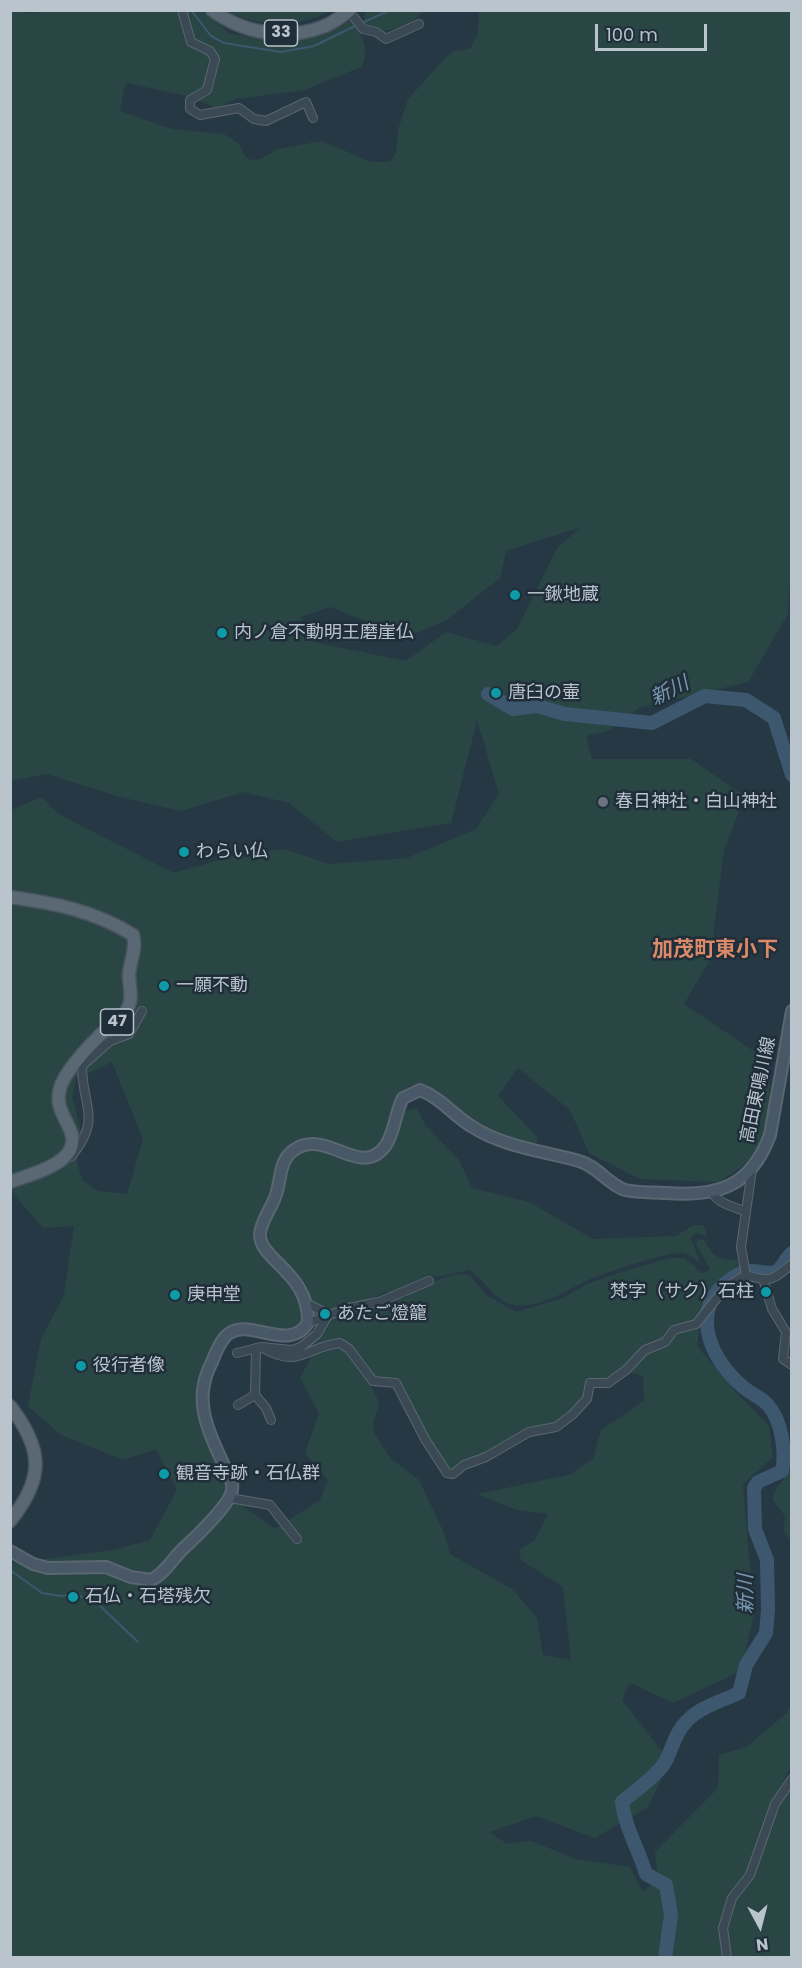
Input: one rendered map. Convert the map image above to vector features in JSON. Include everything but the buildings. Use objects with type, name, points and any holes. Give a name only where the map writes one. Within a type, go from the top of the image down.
[{"type":"main road","name":"33","points":[[212,11],[247,30],[275,34],[323,27],[352,14]]},
{"type":"main road","name":"47","points":[[10,897],[60,904],[90,913],[133,935],[136,945],[129,975],[130,1003],[122,1018],[85,1050],[58,1093],[58,1106],[72,1138],[70,1149],[62,1160]]},
{"type":"main road","name":"高田東鳴川線","points":[[308,1323],[306,1303],[294,1278],[261,1243],[262,1223],[274,1203],[287,1155],[309,1143],[330,1145],[362,1159],[377,1154],[390,1138],[399,1105],[411,1092],[420,1090],[432,1095],[470,1126],[485,1134],[528,1149],[589,1165],[625,1190],[676,1194],[712,1192],[735,1184],[752,1169],[764,1151],[770,1136],[792,1011]]},
{"type":"main road","points":[[10,1182],[62,1160]]},
{"type":"main road","points":[[10,1551],[33,1564],[48,1568],[106,1567],[131,1577],[150,1580],[160,1574],[174,1556],[196,1537],[230,1498],[232,1481],[202,1415],[201,1400],[206,1373],[225,1337],[235,1330],[288,1336],[302,1332],[308,1323]]},
{"type":"main road","points":[[10,1406],[23,1423],[36,1462],[32,1491],[10,1521]]},
{"type":"street","points":[[182,10],[191,42],[210,51],[215,59],[207,90],[190,100],[190,109],[200,115],[239,108],[250,117],[266,121],[306,102],[313,118]]},
{"type":"street","points":[[352,14],[362,28],[386,39],[419,24]]},
{"type":"street","points":[[62,1160],[69,1160],[81,1145],[91,1121],[83,1089],[82,1066],[110,1041],[129,1034],[142,1011]]},
{"type":"street","points":[[746,1275],[741,1247],[745,1211],[752,1182],[752,1169]]},
{"type":"street","points":[[712,1192],[714,1197],[745,1211]]},
{"type":"street","points":[[746,1275],[764,1282],[773,1279],[792,1264]]},
{"type":"street","points":[[259,1348],[290,1358],[340,1343],[349,1349],[373,1381],[396,1383],[437,1458],[447,1473],[453,1474],[464,1465],[486,1457],[529,1432],[556,1427],[572,1415],[586,1399],[590,1383],[608,1383],[626,1370],[645,1350],[665,1342],[675,1330],[696,1324],[708,1312],[725,1288],[746,1275]]},
{"type":"street","points":[[308,1323],[348,1308],[401,1294],[429,1281]]},
{"type":"street","points":[[764,1282],[772,1309],[786,1332],[783,1359],[792,1365]]},
{"type":"street","points":[[306,1303],[326,1313],[327,1317]]},
{"type":"street","points":[[237,1353],[259,1348],[291,1350],[302,1347],[317,1334],[327,1317]]},
{"type":"street","points":[[259,1348],[255,1395],[266,1408],[270,1420]]},
{"type":"street","points":[[238,1405],[255,1395]]},
{"type":"street","points":[[230,1498],[270,1505],[297,1539]]},
{"type":"street","points":[[727,1958],[723,1928],[732,1898],[750,1875],[775,1804],[792,1779]]},
{"type":"green space","points":[[55,10],[202,11],[231,34],[288,42],[329,25],[352,21],[364,43],[365,56],[361,67],[304,90],[236,99],[216,108],[190,97],[127,83],[120,111],[172,129],[224,134],[239,144],[245,156],[250,160],[261,159],[278,149],[322,141],[371,162],[390,162],[396,153],[398,130],[408,99],[446,57],[455,51],[470,49],[478,34],[479,11],[791,11],[792,593],[789,590],[788,614],[748,682],[639,708],[608,731],[586,736],[592,759],[691,759],[745,796],[724,850],[710,960],[684,1004],[767,1060],[771,1101],[760,1149],[752,1160],[719,1182],[640,1179],[589,1153],[570,1110],[518,1068],[498,1096],[538,1138],[535,1146],[486,1129],[466,1116],[442,1094],[421,1085],[410,1086],[396,1100],[386,1134],[374,1150],[365,1153],[356,1152],[315,1138],[304,1139],[293,1144],[280,1157],[272,1192],[257,1222],[255,1233],[260,1251],[298,1295],[303,1321],[295,1328],[285,1330],[248,1325],[235,1327],[224,1334],[213,1348],[200,1379],[198,1406],[204,1432],[228,1488],[226,1495],[212,1512],[149,1575],[109,1562],[37,1560],[114,1550],[150,1540],[177,1490],[156,1449],[123,1460],[61,1435],[28,1406],[41,1339],[64,1295],[74,1226],[43,1228],[11,1191],[11,810],[41,797],[60,815],[174,873],[233,856],[284,849],[329,864],[407,858],[476,829],[499,794],[477,720],[451,823],[337,842],[289,803],[243,792],[181,811],[120,797],[47,774],[11,781],[11,11],[31,13]],"holes":[[[581,527],[557,548],[517,629],[497,646],[446,632],[406,661],[318,643],[300,617],[330,607],[407,637],[445,621],[500,578],[506,551]],[[112,1062],[143,1139],[127,1194],[98,1191],[82,1180],[77,1162],[81,1131],[72,1097],[76,1079]]]},
{"type":"green space","points":[[226,11],[330,11],[318,17],[292,23],[265,23]]},
{"type":"green space","points":[[365,11],[424,11],[406,27],[377,32],[364,23]]},
{"type":"green space","points":[[417,1108],[425,1125],[459,1160],[472,1188],[529,1202],[593,1239],[676,1236],[694,1225],[703,1225],[708,1237],[696,1233],[691,1238],[700,1263],[683,1253],[661,1256],[588,1280],[533,1304],[515,1305],[501,1300],[469,1270],[432,1276],[388,1296],[387,1291],[364,1302],[330,1313],[317,1307],[312,1302],[305,1283],[275,1251],[268,1236],[269,1222],[282,1194],[289,1167],[299,1154],[319,1149],[360,1163],[373,1164],[385,1158],[395,1141],[403,1112]]},
{"type":"green space","points":[[698,1239],[704,1240],[711,1251],[719,1257],[740,1260],[743,1274],[696,1321],[663,1339],[607,1381],[591,1379],[585,1383],[584,1398],[560,1423],[527,1431],[453,1471],[445,1465],[429,1443],[397,1379],[375,1377],[346,1343],[294,1355],[333,1318],[358,1308],[407,1297],[409,1293],[423,1286],[455,1275],[470,1275],[486,1295],[516,1312],[563,1298],[587,1284],[670,1258],[685,1258],[703,1274],[710,1269],[696,1244]]},
{"type":"green space","points":[[700,1324],[697,1346],[735,1391],[769,1426],[773,1457],[743,1484],[754,1615],[741,1671],[673,1703],[631,1683],[628,1685],[622,1700],[670,1761],[648,1807],[595,1838],[536,1816],[490,1832],[507,1844],[531,1841],[576,1859],[630,1867],[643,1892],[658,1878],[655,1852],[718,1788],[719,1755],[746,1747],[787,1713],[791,1704],[791,1766],[748,1872],[732,1891],[724,1910],[720,1939],[722,1957],[11,1957],[10,1563],[21,1562],[105,1571],[142,1585],[152,1585],[234,1500],[275,1529],[320,1500],[328,1480],[305,1453],[319,1413],[300,1378],[312,1356],[341,1347],[363,1370],[377,1398],[379,1407],[373,1422],[374,1433],[391,1459],[419,1480],[444,1533],[450,1554],[512,1589],[537,1618],[543,1655],[571,1660],[563,1587],[521,1560],[519,1550],[535,1540],[548,1514],[517,1510],[477,1494],[569,1475],[593,1459],[601,1430],[644,1401],[643,1376],[629,1372],[645,1354],[666,1345],[682,1331]]},
{"type":"green space","points":[[791,1468],[791,1541],[784,1532],[785,1516],[773,1500],[774,1493]]},
{"type":"green space","points":[[791,1775],[791,1957],[727,1958],[725,1928],[736,1894],[760,1861]]},
{"type":"waterway","points":[[191,10],[211,36],[224,43],[281,52],[314,46],[357,25]]},
{"type":"waterway","points":[[362,23],[390,10]]},
{"type":"waterway","name":"新川","points":[[488,694],[513,709],[537,706],[565,714],[652,723],[705,696],[746,700],[774,718],[792,775]]},
{"type":"waterway","name":"新川","points":[[665,1958],[671,1915],[666,1885],[646,1874],[626,1821],[622,1802],[660,1769],[679,1732],[691,1717],[704,1708],[739,1693],[746,1665],[766,1633],[768,1610],[767,1560],[755,1529],[754,1488],[758,1482],[782,1471],[783,1463],[782,1437],[777,1419],[768,1405],[742,1386],[722,1364],[710,1338],[707,1325],[708,1311],[713,1298],[722,1286],[739,1274],[746,1271],[770,1273],[777,1271],[792,1253]]},
{"type":"waterway","points":[[10,1570],[42,1593],[61,1596],[75,1594],[98,1604],[138,1642]]},
{"type":"place","name":"一鍬地蔵","points":[[515,595]]},
{"type":"place","name":"内ノ倉不動明王磨崖仏","points":[[222,633]]},
{"type":"place","name":"唐臼の壷","points":[[496,693]]},
{"type":"place","name":"春日神社・白山神社","points":[[603,802]]},
{"type":"place","name":"わらい仏","points":[[184,852]]},
{"type":"place","name":"一願不動","points":[[164,986]]},
{"type":"place","name":"梵字（サク）石柱","points":[[766,1292]]},
{"type":"place","name":"庚申堂","points":[[175,1295]]},
{"type":"place","name":"あたご燈籠","points":[[325,1314]]},
{"type":"place","name":"役行者像","points":[[81,1366]]},
{"type":"place","name":"観音寺跡・石仏群","points":[[164,1474]]},
{"type":"place","name":"石仏・石塔残欠","points":[[73,1597]]},
{"type":"district","name":"加茂町東小下","points":[[715,951]]}]
